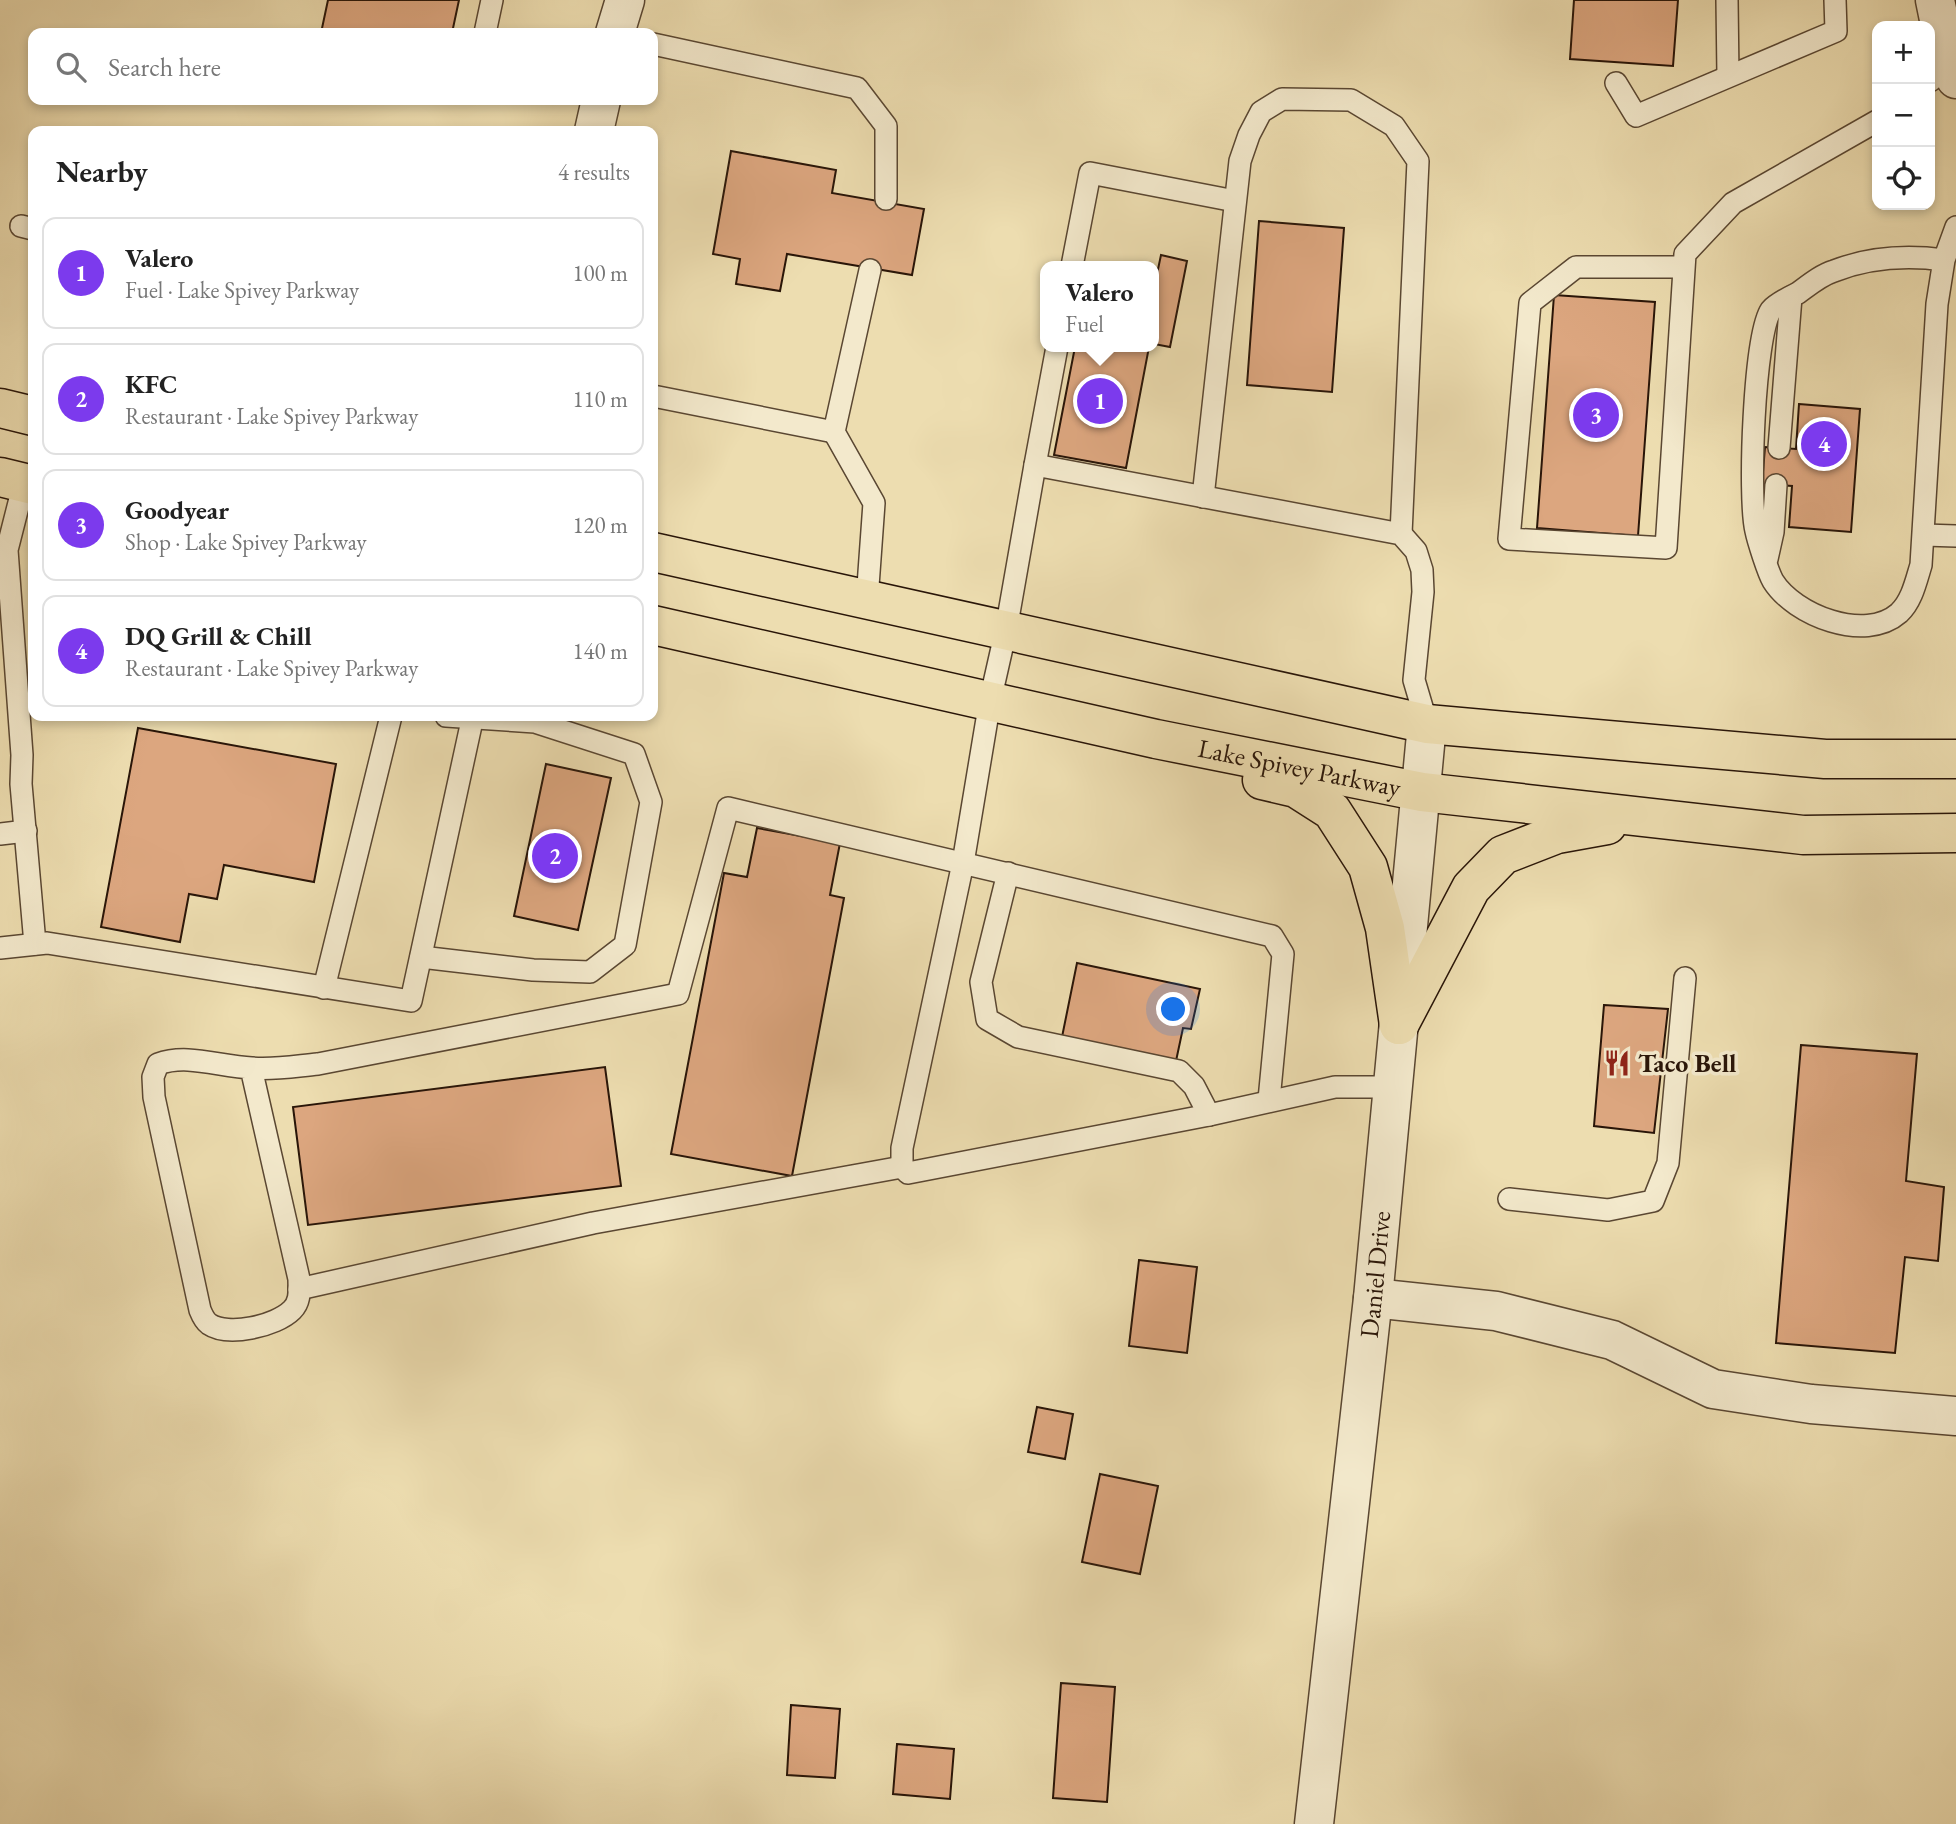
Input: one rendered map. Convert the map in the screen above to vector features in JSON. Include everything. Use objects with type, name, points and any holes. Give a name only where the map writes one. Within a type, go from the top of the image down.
[{"type":"highway","points":[[0,408],[28,415]]},
{"type":"highway","points":[[658,553],[1427,724],[1825,759],[1956,759]]},
{"type":"highway","name":"Lake Spivey Parkway","points":[[658,626],[1082,722],[1422,792],[1803,835],[1956,833]]},
{"type":"highway","points":[[1082,722],[1179,760],[1296,788],[1332,811],[1368,867],[1385,928],[1399,1025]]},
{"type":"highway","points":[[1399,1025],[1471,888],[1503,855],[1557,834],[1647,817]]},
{"type":"street","points":[[617,28],[625,0]]},
{"type":"street","points":[[1935,0],[1944,44],[1945,75]]},
{"type":"street","points":[[595,126],[600,105]]},
{"type":"street","name":"Daniel Drive","points":[[1314,1824],[1373,1298],[1427,724]]},
{"type":"street","points":[[1373,1298],[1496,1311],[1612,1340],[1713,1389],[1811,1404],[1956,1416]]},
{"type":"lane","points":[[486,28],[492,0]]},
{"type":"lane","points":[[1727,0],[1728,76]]},
{"type":"lane","points":[[1616,83],[1636,116],[1836,31],[1835,0]]},
{"type":"lane","points":[[658,45],[857,88],[886,126],[886,199]]},
{"type":"lane","points":[[1203,497],[1240,160],[1249,135],[1261,112],[1282,99],[1351,100],[1394,126],[1418,161],[1401,534]]},
{"type":"lane","points":[[1684,267],[1576,267],[1530,303],[1509,538],[1666,548],[1685,254],[1733,203],[1872,124]]},
{"type":"lane","points":[[1073,261],[1090,173],[1235,201]]},
{"type":"lane","points":[[1944,260],[1910,256],[1874,260],[1832,271],[1772,308],[1763,327],[1753,435],[1752,494],[1756,530],[1772,579],[1787,598],[1820,617],[1846,625],[1866,625],[1898,614],[1910,599],[1921,565],[1937,304],[1944,260],[1956,228]]},
{"type":"lane","points":[[867,600],[874,503],[834,432],[870,270]]},
{"type":"lane","points":[[1779,448],[1791,297]]},
{"type":"lane","points":[[1056,352],[1006,630],[990,701],[963,863],[902,1148],[902,1167],[908,1173],[1209,1115],[1335,1087],[1394,1087]]},
{"type":"lane","points":[[658,397],[834,432]]},
{"type":"lane","points":[[1035,465],[1401,534],[1416,551],[1422,570],[1423,592],[1414,680],[1427,724]]},
{"type":"lane","points":[[19,481],[7,550],[22,755],[11,784],[26,831],[35,944]]},
{"type":"lane","points":[[1767,562],[1773,532],[1776,485]]},
{"type":"lane","points":[[1924,535],[1956,536]]},
{"type":"lane","points":[[324,988],[390,721]]},
{"type":"lane","points":[[0,948],[47,943],[411,1001],[471,721]]},
{"type":"lane","points":[[421,957],[533,970],[590,972],[625,945],[651,802],[634,754],[536,722],[523,721]]},
{"type":"lane","points":[[251,1068],[300,1295],[293,1309],[280,1318],[236,1331],[221,1330],[207,1323],[200,1310],[154,1097],[153,1077],[158,1065],[173,1059],[251,1068],[318,1064],[678,994],[728,808],[1272,936],[1283,954],[1269,1100]]},
{"type":"lane","points":[[0,834],[26,831]]},
{"type":"lane","points":[[1008,873],[981,982],[988,1019],[1018,1037],[1179,1071],[1194,1086],[1209,1115]]},
{"type":"lane","points":[[1509,1199],[1608,1210],[1653,1201],[1668,1163],[1685,978]]},
{"type":"lane","points":[[299,1289],[593,1223],[902,1167]]},
{"type":"building","points":[[328,0],[459,0],[453,28],[322,28]]},
{"type":"building","points":[[1574,0],[1678,0],[1673,66],[1570,59]]},
{"type":"building","points":[[731,151],[836,170],[832,193],[924,209],[912,275],[787,254],[780,291],[736,284],[740,259],[713,254]]},
{"type":"building","points":[[1259,221],[1344,228],[1332,392],[1247,385]]},
{"type":"building","points":[[1161,255],[1187,261],[1170,347],[1159,345]]},
{"type":"building","points":[[1554,295],[1655,302],[1638,536],[1537,528]]},
{"type":"building","points":[[1074,352],[1148,352],[1126,468],[1054,455]]},
{"type":"building","points":[[1799,404],[1860,409],[1851,532],[1789,527],[1792,486],[1762,484],[1765,447],[1796,449]]},
{"type":"building","points":[[138,728],[336,764],[314,882],[224,865],[217,899],[189,894],[180,942],[101,927]]},
{"type":"building","points":[[546,764],[611,778],[578,930],[514,916]]},
{"type":"building","points":[[757,828],[840,843],[830,895],[844,898],[792,1176],[671,1154],[724,873],[747,877]]},
{"type":"building","points":[[1077,963],[1200,989],[1191,1029],[1183,1028],[1176,1061],[1062,1037]]},
{"type":"building","points":[[1604,1005],[1668,1009],[1654,1133],[1594,1126]]},
{"type":"building","points":[[1801,1045],[1917,1054],[1906,1181],[1944,1187],[1938,1261],[1905,1257],[1895,1353],[1776,1343]]},
{"type":"building","points":[[605,1067],[621,1186],[308,1225],[293,1107]]},
{"type":"building","points":[[1139,1260],[1197,1267],[1187,1353],[1129,1346]]},
{"type":"building","points":[[1037,1407],[1073,1414],[1065,1459],[1028,1452]]},
{"type":"building","points":[[1100,1474],[1158,1486],[1140,1574],[1082,1562]]},
{"type":"building","points":[[1061,1683],[1115,1687],[1107,1802],[1053,1798]]},
{"type":"building","points":[[791,1705],[840,1709],[835,1778],[787,1775]]},
{"type":"building","points":[[897,1744],[954,1749],[950,1799],[893,1794]]},
{"type":"place","name":"Valero","points":[[1100,401]]},
{"type":"place","name":"Goodyear","points":[[1596,415]]},
{"type":"place","name":"DQ Grill & Chill","points":[[1824,444]]},
{"type":"place","name":"KFC","points":[[555,856]]},
{"type":"place","name":"Taco Bell","points":[[1617,1063]]}]
